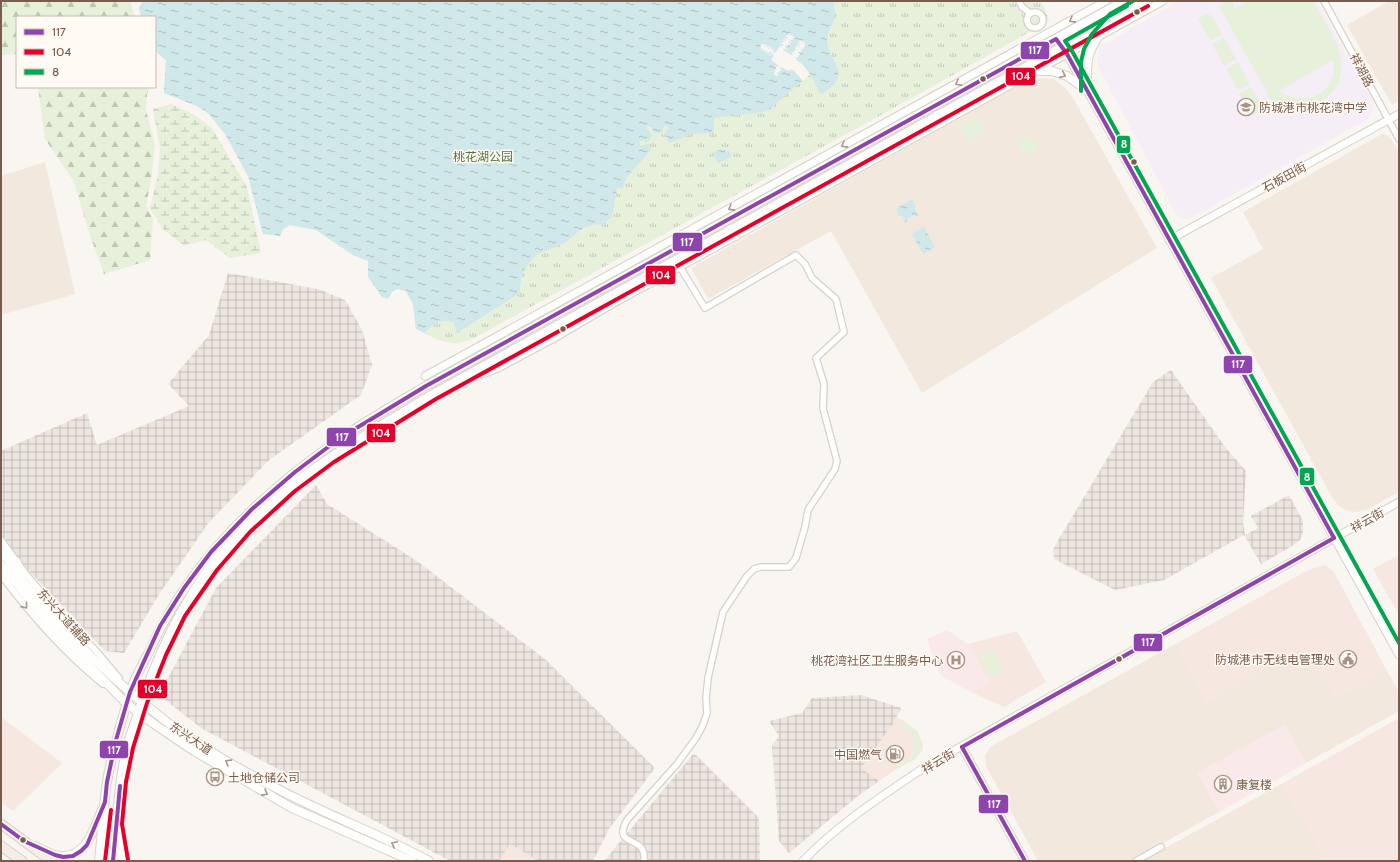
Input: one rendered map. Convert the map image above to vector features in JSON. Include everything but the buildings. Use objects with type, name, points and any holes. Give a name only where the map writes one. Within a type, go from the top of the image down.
[{"type":"main road","points":[[99,861],[105,802],[116,740],[130,692],[160,626],[184,588],[211,552],[257,504],[295,472],[340,438],[426,386],[1124,1]]},
{"type":"main road","points":[[113,861],[120,781],[126,754],[141,701],[161,653],[180,613],[212,566],[246,528],[291,486],[325,461],[432,394],[734,233],[1065,50],[1114,18],[1145,1]]},
{"type":"main road","points":[[1087,90],[1087,63],[1090,51],[1097,37],[1114,18]]},
{"type":"main road","points":[[1036,71],[1052,71],[1067,76],[1087,90]]},
{"type":"main road","name":"东兴大道","points":[[1,551],[6,568],[40,613],[66,642],[127,704],[194,751],[292,808],[412,861]]},
{"type":"main road","name":"东兴大道","points":[[6,568],[29,587],[72,637],[130,692],[158,716],[191,739],[234,766],[278,789],[429,861]]},
{"type":"main road","points":[[24,841],[54,855],[64,857],[73,856],[81,852],[87,845],[105,802]]},
{"type":"main road","points":[[1,824],[51,861]]},
{"type":"main road","points":[[116,824],[122,861]]},
{"type":"main road","points":[[1,846],[21,861]]},
{"type":"street","points":[[1019,1],[1022,7],[1030,13],[1037,12],[1042,16],[1043,21],[1041,26],[1034,29],[1028,25],[1027,17],[1030,13]]},
{"type":"street","points":[[426,376],[1106,1]]},
{"type":"street","points":[[939,119],[1036,71],[1065,50],[1097,37],[1163,1]]},
{"type":"street","name":"祥湖路","points":[[1324,1],[1399,139]]},
{"type":"street","points":[[1041,26],[1050,32],[1065,50],[1399,655]]},
{"type":"street","name":"石板田街","points":[[1170,240],[1399,114]]},
{"type":"street","points":[[649,279],[680,267],[734,233]]},
{"type":"street","points":[[644,861],[644,852],[640,845],[625,839],[623,836],[622,832],[624,825],[676,764],[696,738],[703,726],[707,713],[706,698],[708,678],[723,612],[747,576],[754,569],[762,567],[789,567],[796,558],[805,527],[808,510],[835,469],[837,461],[823,408],[824,384],[816,358],[844,332],[836,299],[812,278],[805,264],[796,255],[705,308],[680,267]]},
{"type":"street","name":"祥云街","points":[[803,861],[813,851],[870,805],[928,765],[1399,502]]},
{"type":"street","name":"东兴大道辅路","points":[[1,540],[6,568],[35,618],[84,668],[127,704]]},
{"type":"street","name":"东兴大道辅路","points":[[6,568],[43,595],[98,653],[130,692]]},
{"type":"street","points":[[29,587],[43,595]]},
{"type":"street","points":[[66,642],[84,668]]},
{"type":"street","points":[[962,747],[1025,861]]},
{"type":"street","points":[[1136,861],[1161,847]]},
{"type":"shaded area","name":"防城港市桃花湾中学","points":[[1179,1],[1317,1],[1373,102],[1372,112],[1366,120],[1191,218],[1183,219],[1176,214],[1098,66],[1097,58],[1103,45]]},
{"type":"shaded area","points":[[1389,1],[1399,1],[1399,101],[1392,105],[1347,25]]},
{"type":"shaded area","points":[[1040,78],[1054,79],[1072,96],[1157,248],[922,393],[831,231],[708,299],[691,268],[1027,80]]},
{"type":"shaded area","points":[[1382,134],[1389,136],[1399,151],[1399,492],[1366,510],[1357,512],[1348,511],[1340,507],[1332,497],[1211,278],[1263,249],[1243,212]]},
{"type":"shaded area","points":[[45,162],[75,294],[1,315],[1,176]]},
{"type":"shaded area","points":[[228,273],[318,289],[345,300],[362,330],[372,365],[361,395],[269,460],[209,522],[158,596],[124,653],[105,651],[13,554],[1,534],[1,451],[87,413],[97,445],[189,406],[168,384],[209,335]]},
{"type":"shaded area","points":[[1171,370],[1225,447],[1246,471],[1243,523],[1245,535],[1258,528],[1251,516],[1289,495],[1303,521],[1303,533],[1300,540],[1294,545],[1261,564],[1244,535],[1164,580],[1115,590],[1054,559],[1053,549],[1153,382]]},
{"type":"shaded area","points":[[316,485],[327,504],[417,561],[546,660],[655,768],[609,829],[593,861],[539,861],[510,844],[499,861],[450,861],[201,728],[159,695],[216,588]]},
{"type":"shaded area","points":[[1399,555],[1399,615],[1373,569]]},
{"type":"shaded area","points":[[1325,565],[1334,572],[1386,669],[1335,697],[1306,646],[1207,701],[1176,644],[1304,572]]},
{"type":"shaded area","name":"桃花湾社区卫生服务中心","points":[[947,630],[968,644],[989,682],[971,692],[940,675],[927,639]]},
{"type":"shaded area","points":[[1017,631],[1046,682],[1004,707],[971,692],[989,682],[968,644]]},
{"type":"shaded area","points":[[1176,644],[1207,701],[1307,645],[1335,697],[1386,669],[1399,692],[1399,711],[1306,763],[1284,725],[1198,773],[1219,812],[1131,861],[1038,861],[986,766],[985,756],[990,747]]},
{"type":"shaded area","points":[[861,695],[901,708],[894,722],[861,768],[879,781],[858,796],[789,853],[779,841],[772,746],[779,736],[769,721],[802,713],[812,698]]},
{"type":"shaded area","points":[[1,717],[62,763],[13,811],[1,802]]},
{"type":"shaded area","name":"中国燃气","points":[[896,717],[917,731],[923,744],[923,749],[915,759],[879,781],[861,768]]},
{"type":"shaded area","points":[[1399,718],[1399,861],[1326,861],[1283,783]]},
{"type":"shaded area","points":[[1284,725],[1306,763],[1219,812],[1197,773]]},
{"type":"shaded area","points":[[694,753],[759,818],[760,861],[604,861]]},
{"type":"shaded area","points":[[1283,783],[1326,861],[1142,861]]},
{"type":"shaded area","points":[[510,844],[539,861],[499,861]]},
{"type":"green space","points":[[3,1],[130,1],[135,16],[16,16],[16,54],[1,55],[1,6]]},
{"type":"green space","name":"桃花湖公园","points":[[143,1],[1040,1],[1049,21],[903,103],[474,338],[458,343],[451,343],[438,340],[416,329],[413,304],[406,291],[397,289],[392,292],[388,299],[382,297],[368,277],[368,261],[353,255],[316,230],[290,225],[283,229],[280,236],[263,234],[248,176],[225,134],[209,114],[197,106],[164,93],[166,60],[156,52],[156,16],[141,16],[139,7]]},
{"type":"green space","points":[[1225,1],[1233,1],[1234,8],[1248,1],[1313,1],[1336,42],[1339,53],[1341,75],[1333,92],[1318,104],[1306,107],[1296,107],[1287,104],[1276,109],[1219,6],[1225,3]],"holes":[[[1333,60],[1334,71],[1331,81],[1326,89],[1309,98],[1289,96],[1279,91]]]},
{"type":"green space","points":[[1210,12],[1222,34],[1210,41],[1198,19]]},
{"type":"green space","points":[[1224,38],[1236,59],[1224,66],[1212,44]]},
{"type":"green space","points":[[1238,62],[1250,84],[1238,90],[1226,69]]},
{"type":"green space","points":[[1251,87],[1264,109],[1252,116],[1239,94]]},
{"type":"green space","points":[[38,88],[150,88],[147,94],[146,110],[155,145],[146,206],[153,219],[150,260],[104,274],[73,180],[45,139]]},
{"type":"green space","points":[[171,104],[195,115],[212,128],[247,187],[261,253],[230,258],[206,240],[184,246],[163,229],[150,209],[158,174],[160,148],[153,109]]},
{"type":"green space","points":[[977,116],[986,132],[969,141],[960,126]]},
{"type":"green space","points":[[1024,136],[1032,136],[1037,141],[1035,152],[1032,154],[1024,154],[1019,149],[1019,141]]},
{"type":"green space","points":[[993,649],[1004,671],[991,678],[979,657]]},
{"type":"green space","points":[[903,721],[917,731],[923,744],[923,749],[915,759],[895,770],[895,767],[901,759],[910,758],[913,755],[914,735],[902,726]]},
{"type":"water","name":"桃花湖公园","points":[[143,1],[814,1],[815,3],[817,1],[834,1],[835,16],[828,35],[827,43],[837,66],[838,77],[837,81],[830,88],[820,94],[810,74],[768,111],[714,118],[714,133],[692,134],[669,143],[664,134],[669,128],[665,125],[662,129],[662,133],[654,133],[650,125],[646,128],[652,135],[648,142],[645,142],[645,140],[640,141],[640,146],[648,144],[651,150],[627,177],[623,188],[617,188],[612,217],[602,225],[591,225],[586,227],[565,243],[537,255],[528,264],[525,270],[521,281],[520,293],[457,333],[453,322],[444,321],[434,324],[425,333],[416,329],[413,304],[406,291],[397,289],[392,292],[388,299],[382,297],[368,277],[368,261],[353,255],[316,230],[290,225],[283,229],[280,236],[263,234],[248,176],[225,134],[209,114],[197,106],[164,93],[166,60],[156,52],[156,16],[141,16],[139,7]]},
{"type":"water","points":[[724,149],[730,152],[731,157],[719,163],[713,154],[716,151]]},
{"type":"water","points":[[912,199],[916,206],[914,208],[918,215],[907,219],[908,221],[905,222],[901,215],[899,216],[896,209]]},
{"type":"water","points":[[924,227],[935,247],[923,254],[912,234]]},
{"type":"pier","points":[[788,33],[794,38],[791,37],[793,39],[792,40],[789,39],[791,43],[788,41],[790,44],[786,45],[788,47],[785,46],[787,49],[786,50],[784,48],[783,50],[793,56],[792,52],[795,53],[793,51],[797,50],[795,47],[798,48],[796,46],[800,45],[798,42],[801,44],[799,41],[800,40],[806,44],[803,44],[805,46],[804,48],[801,47],[803,49],[800,50],[802,51],[801,52],[798,52],[800,55],[797,54],[799,56],[795,57],[797,58],[796,60],[802,64],[810,74],[803,81],[791,69],[789,71],[781,67],[780,69],[782,70],[779,71],[780,73],[777,73],[779,76],[774,75],[775,73],[773,71],[775,72],[776,71],[774,70],[777,69],[775,67],[779,66],[771,60],[774,55],[772,53],[770,56],[770,52],[767,54],[768,51],[766,53],[766,50],[762,51],[763,48],[760,49],[761,44],[763,45],[764,43],[764,46],[766,44],[767,45],[766,47],[770,46],[768,49],[771,47],[772,51],[774,49],[773,52],[775,53],[779,47],[782,48],[780,45],[783,46],[781,43],[782,42],[785,43],[783,40],[786,41],[784,39],[788,38],[786,35],[789,36]]},
{"type":"transit line","name":"8","points":[[1081,91],[1081,62],[1084,49],[1092,34],[1110,14],[1133,1]]},
{"type":"transit line","name":"8","points":[[1127,6],[1065,41],[1072,51],[1399,643]]},
{"type":"transit line","name":"104","points":[[128,860],[122,824],[126,782],[133,748],[147,703],[166,655],[185,616],[217,570],[250,532],[295,491],[334,462],[436,399],[1148,6]]},
{"type":"transit line","name":"117","points":[[1,824],[24,841],[63,857],[73,856],[87,845],[105,802],[107,782],[116,740],[130,692],[160,626],[184,588],[211,552],[252,509],[295,472],[340,438],[426,386],[1056,39],[1067,54],[1334,538]]},
{"type":"transit line","name":"117","points":[[962,747],[1334,538]]},
{"type":"transit line","name":"117","points":[[962,747],[1025,861]]},
{"type":"transit line","name":"117","points":[[113,861],[120,786]]},
{"type":"transit line","name":"104","points":[[105,861],[111,810]]},
{"type":"place","name":"防城港市桃花湾中学","points":[[1246,107]]},
{"type":"place","name":"防城港市无线电管理处","points":[[1348,659]]},
{"type":"place","name":"桃花湾社区卫生服务中心","points":[[956,660]]},
{"type":"place","name":"中国燃气","points":[[895,754]]},
{"type":"place","name":"土地仓储公司","points":[[215,777]]},
{"type":"place","name":"康复楼","points":[[1223,784]]}]
